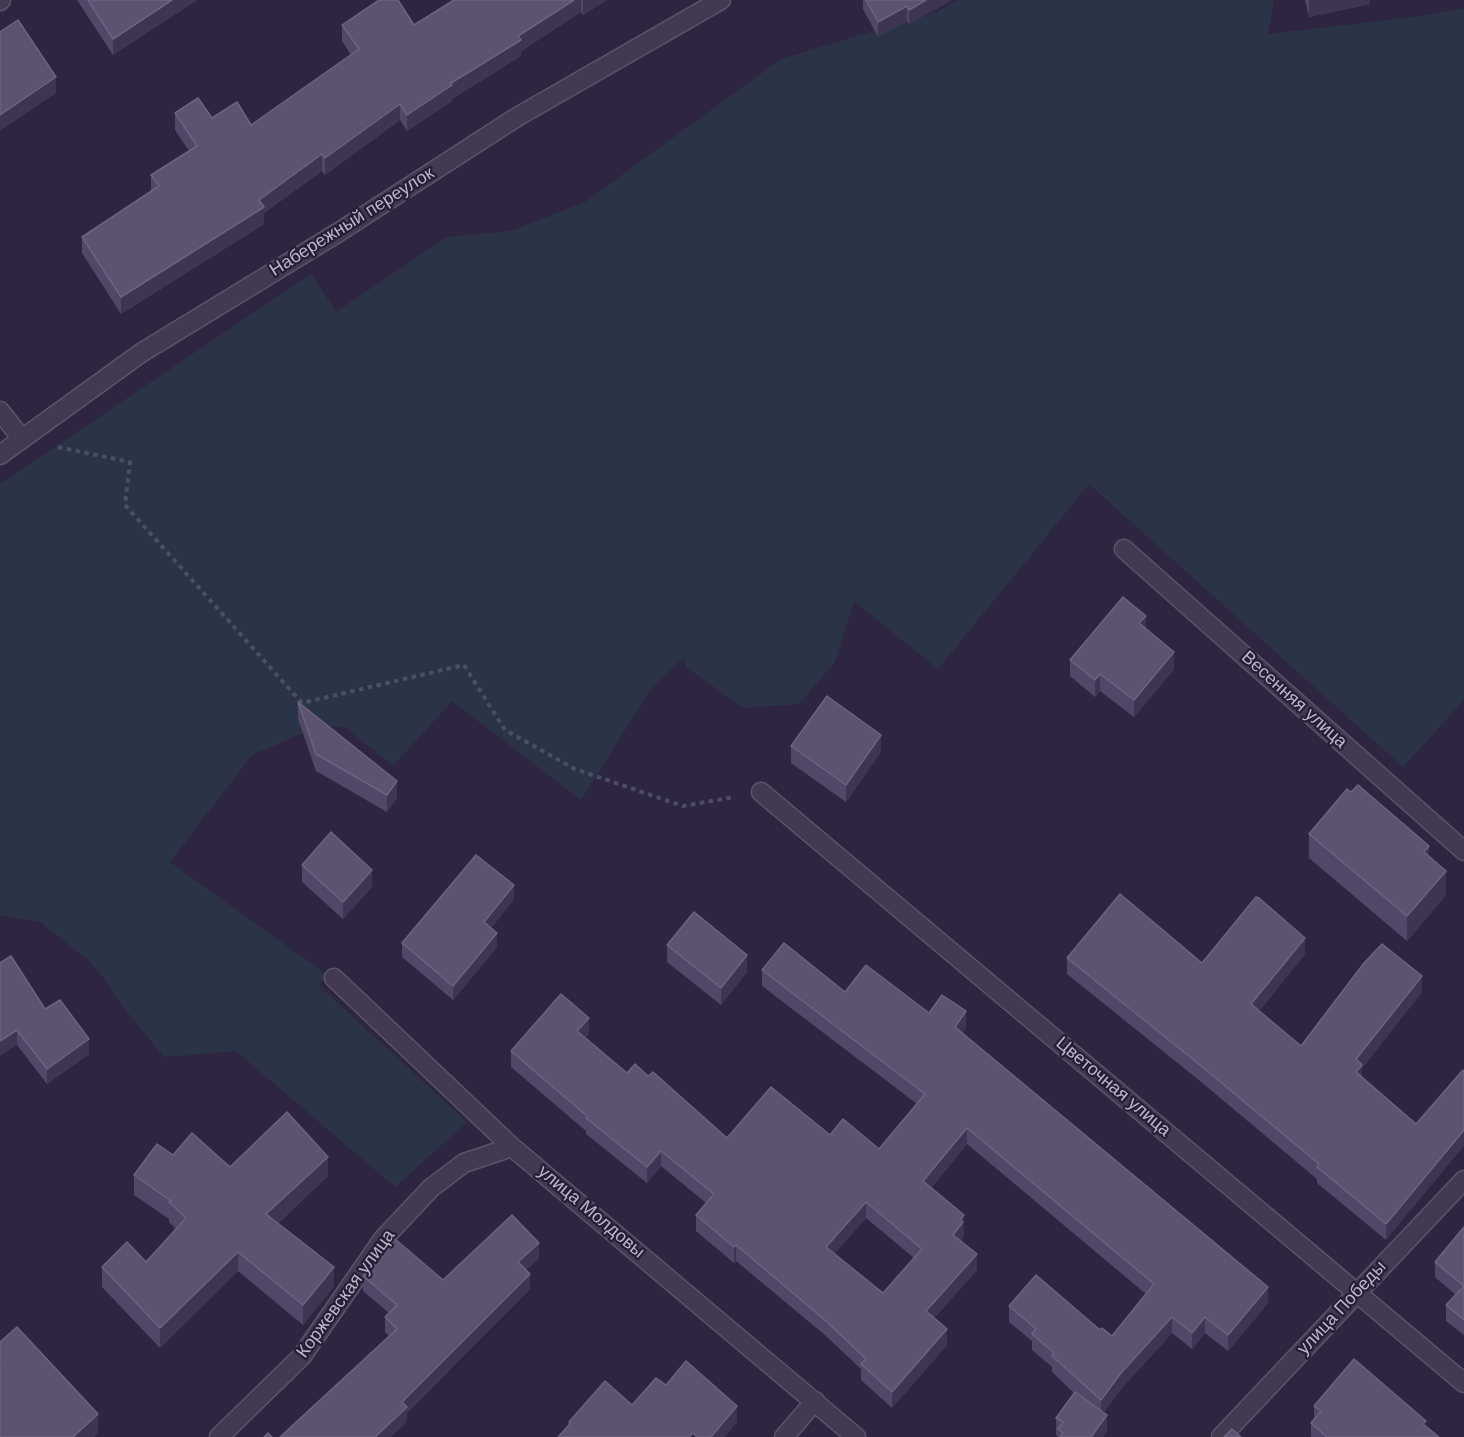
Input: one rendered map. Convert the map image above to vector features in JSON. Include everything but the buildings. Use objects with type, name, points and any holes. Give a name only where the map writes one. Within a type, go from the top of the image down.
[{"type":"street","name":"Набережный переулок","points":[[0,455],[141,353],[339,232],[517,117],[721,0]]},
{"type":"street","points":[[0,411],[22,439]]},
{"type":"street","name":"Весенняя улица","points":[[1124,549],[1464,851]]},
{"type":"street","name":"Цветочная улица","points":[[761,792],[1464,1383]]},
{"type":"street","name":"улица Молдовы","points":[[334,978],[512,1147],[856,1437]]},
{"type":"street","name":"Коржевская улица","points":[[219,1437],[302,1356],[383,1239],[431,1188],[464,1164],[512,1147]]},
{"type":"street","name":"улица Победы","points":[[1221,1437],[1464,1180]]},
{"type":"street","points":[[784,1437],[815,1401]]},
{"type":"path","points":[[22,439],[130,462],[125,505],[302,703],[464,665],[505,730],[575,769],[683,806],[761,792]]},
{"type":"shaded area","points":[[957,0],[1274,0],[1268,34],[1413,17],[1464,8],[1464,700],[1403,767],[1089,484],[938,669],[854,601],[835,662],[799,704],[743,708],[686,667],[684,657],[649,692],[581,800],[452,701],[393,766],[345,727],[320,726],[252,755],[170,862],[327,975],[318,985],[467,1122],[395,1187],[236,1051],[164,1057],[87,959],[40,922],[0,915],[0,484],[311,274],[336,312],[447,237],[511,231],[585,202],[781,59],[937,12]]}]
